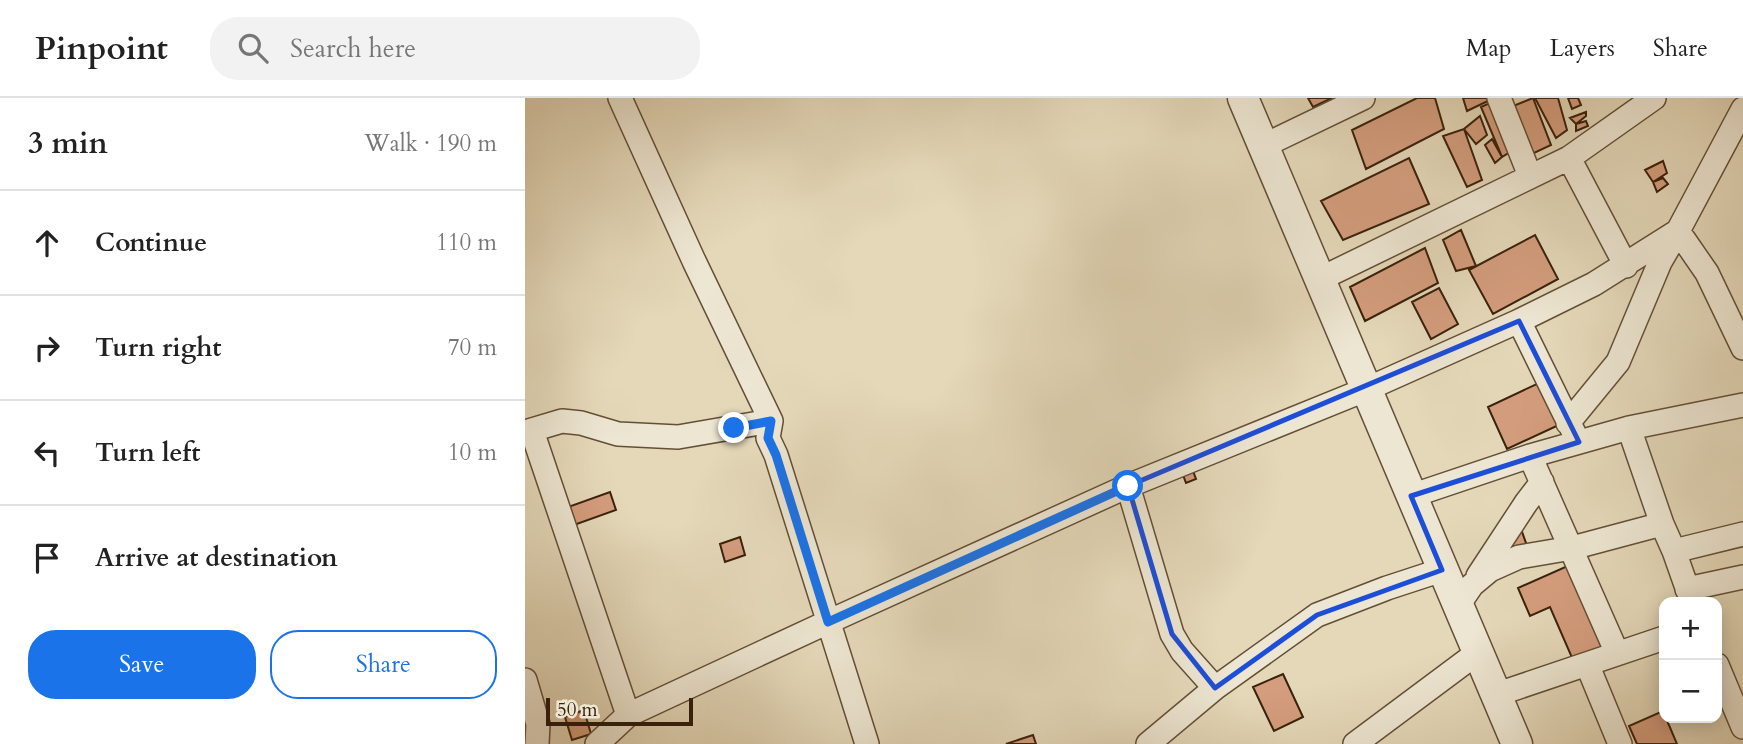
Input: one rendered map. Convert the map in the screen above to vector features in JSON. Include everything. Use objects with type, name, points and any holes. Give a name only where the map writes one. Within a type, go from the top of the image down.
[{"type":"street","points":[[620,98],[771,421],[768,438],[776,455],[867,744]]},
{"type":"street","points":[[1243,98],[1441,570],[1464,596],[1477,653],[1517,744]]},
{"type":"street","points":[[1263,146],[1363,98]]},
{"type":"street","points":[[1499,98],[1530,176]]},
{"type":"street","points":[[1320,279],[1569,158],[1648,100]]},
{"type":"street","points":[[1574,433],[1618,362],[1660,262],[1737,137],[1743,109]]},
{"type":"street","points":[[1569,158],[1626,266]]},
{"type":"street","points":[[597,744],[628,715],[1128,486],[1367,389],[1519,321],[1626,266],[1678,232]]},
{"type":"street","points":[[1678,232],[1707,273],[1743,348]]},
{"type":"street","points":[[1519,321],[1574,433]]},
{"type":"street","points":[[1411,496],[1530,456],[1574,433],[1629,428],[1743,405]]},
{"type":"street","points":[[628,715],[528,431],[562,421],[581,423],[618,434],[678,437],[771,421]]},
{"type":"street","points":[[1629,428],[1690,596],[1743,577]]},
{"type":"street","points":[[1530,456],[1617,653]]},
{"type":"street","points":[[1464,596],[1542,482]]},
{"type":"street","points":[[1128,486],[1173,634],[1182,651],[1215,688]]},
{"type":"street","points":[[1464,596],[1490,570],[1519,557],[1572,548],[1662,524]]},
{"type":"street","points":[[1674,551],[1743,534]]},
{"type":"street","points":[[1148,744],[1215,688],[1317,615],[1441,570]]},
{"type":"street","points":[[1495,695],[1659,640]]},
{"type":"street","points":[[1355,744],[1477,653]]},
{"type":"street","points":[[1587,664],[1620,744]]},
{"type":"street","points":[[1722,677],[1743,727]]},
{"type":"street","points":[[525,680],[538,724],[537,744]]},
{"type":"highlighted area","points":[[1519,321],[1579,442],[1411,496],[1442,570],[1317,615],[1215,688],[1172,634],[1128,486]]},
{"type":"building","points":[[1308,98],[1332,98],[1313,107]]},
{"type":"building","points":[[1417,98],[1435,98],[1444,129],[1366,169],[1352,130]]},
{"type":"building","points":[[1463,98],[1489,98],[1490,100],[1467,111]]},
{"type":"building","points":[[1533,98],[1551,145],[1532,154],[1513,106]]},
{"type":"building","points":[[1535,98],[1558,98],[1567,130],[1556,138]]},
{"type":"building","points":[[1568,98],[1578,98],[1581,105],[1572,109]]},
{"type":"building","points":[[1492,102],[1513,150],[1502,157],[1481,107]]},
{"type":"building","points":[[1586,112],[1586,116],[1576,124],[1570,118]]},
{"type":"building","points":[[1480,116],[1487,135],[1476,144],[1464,129]]},
{"type":"building","points":[[1586,121],[1588,126],[1576,131],[1576,124]]},
{"type":"building","points":[[1464,129],[1482,180],[1467,187],[1443,136]]},
{"type":"building","points":[[1492,139],[1502,157],[1495,163],[1485,145]]},
{"type":"building","points":[[1409,158],[1429,204],[1343,240],[1321,201]]},
{"type":"building","points":[[1663,161],[1667,173],[1653,182],[1645,170]]},
{"type":"building","points":[[1663,178],[1668,184],[1657,192],[1653,182]]},
{"type":"building","points":[[1461,230],[1476,266],[1456,271],[1443,240]]},
{"type":"building","points":[[1535,235],[1558,279],[1493,314],[1469,270]]},
{"type":"building","points":[[1425,248],[1438,283],[1365,321],[1350,287]]},
{"type":"building","points":[[1439,288],[1458,324],[1431,339],[1412,302]]},
{"type":"building","points":[[1541,382],[1561,424],[1507,449],[1488,407]]},
{"type":"building","points":[[1190,463],[1196,479],[1186,483],[1180,467]]},
{"type":"building","points":[[610,492],[616,510],[574,525],[568,507]]},
{"type":"building","points":[[1519,523],[1527,546],[1503,555]]},
{"type":"building","points":[[740,537],[745,555],[725,562],[720,544]]},
{"type":"building","points":[[1572,564],[1607,645],[1573,660],[1550,607],[1530,616],[1518,588]]},
{"type":"building","points":[[1283,674],[1303,717],[1274,731],[1253,687]]},
{"type":"building","points":[[584,710],[591,734],[572,740],[565,717]]},
{"type":"building","points":[[1659,713],[1659,723],[1668,723],[1677,744],[1637,744],[1629,726]]},
{"type":"building","points":[[1033,735],[1036,744],[1006,744]]},
{"type":"route","points":[[734,428],[771,421],[768,438],[776,455],[828,622],[1128,486]]}]
